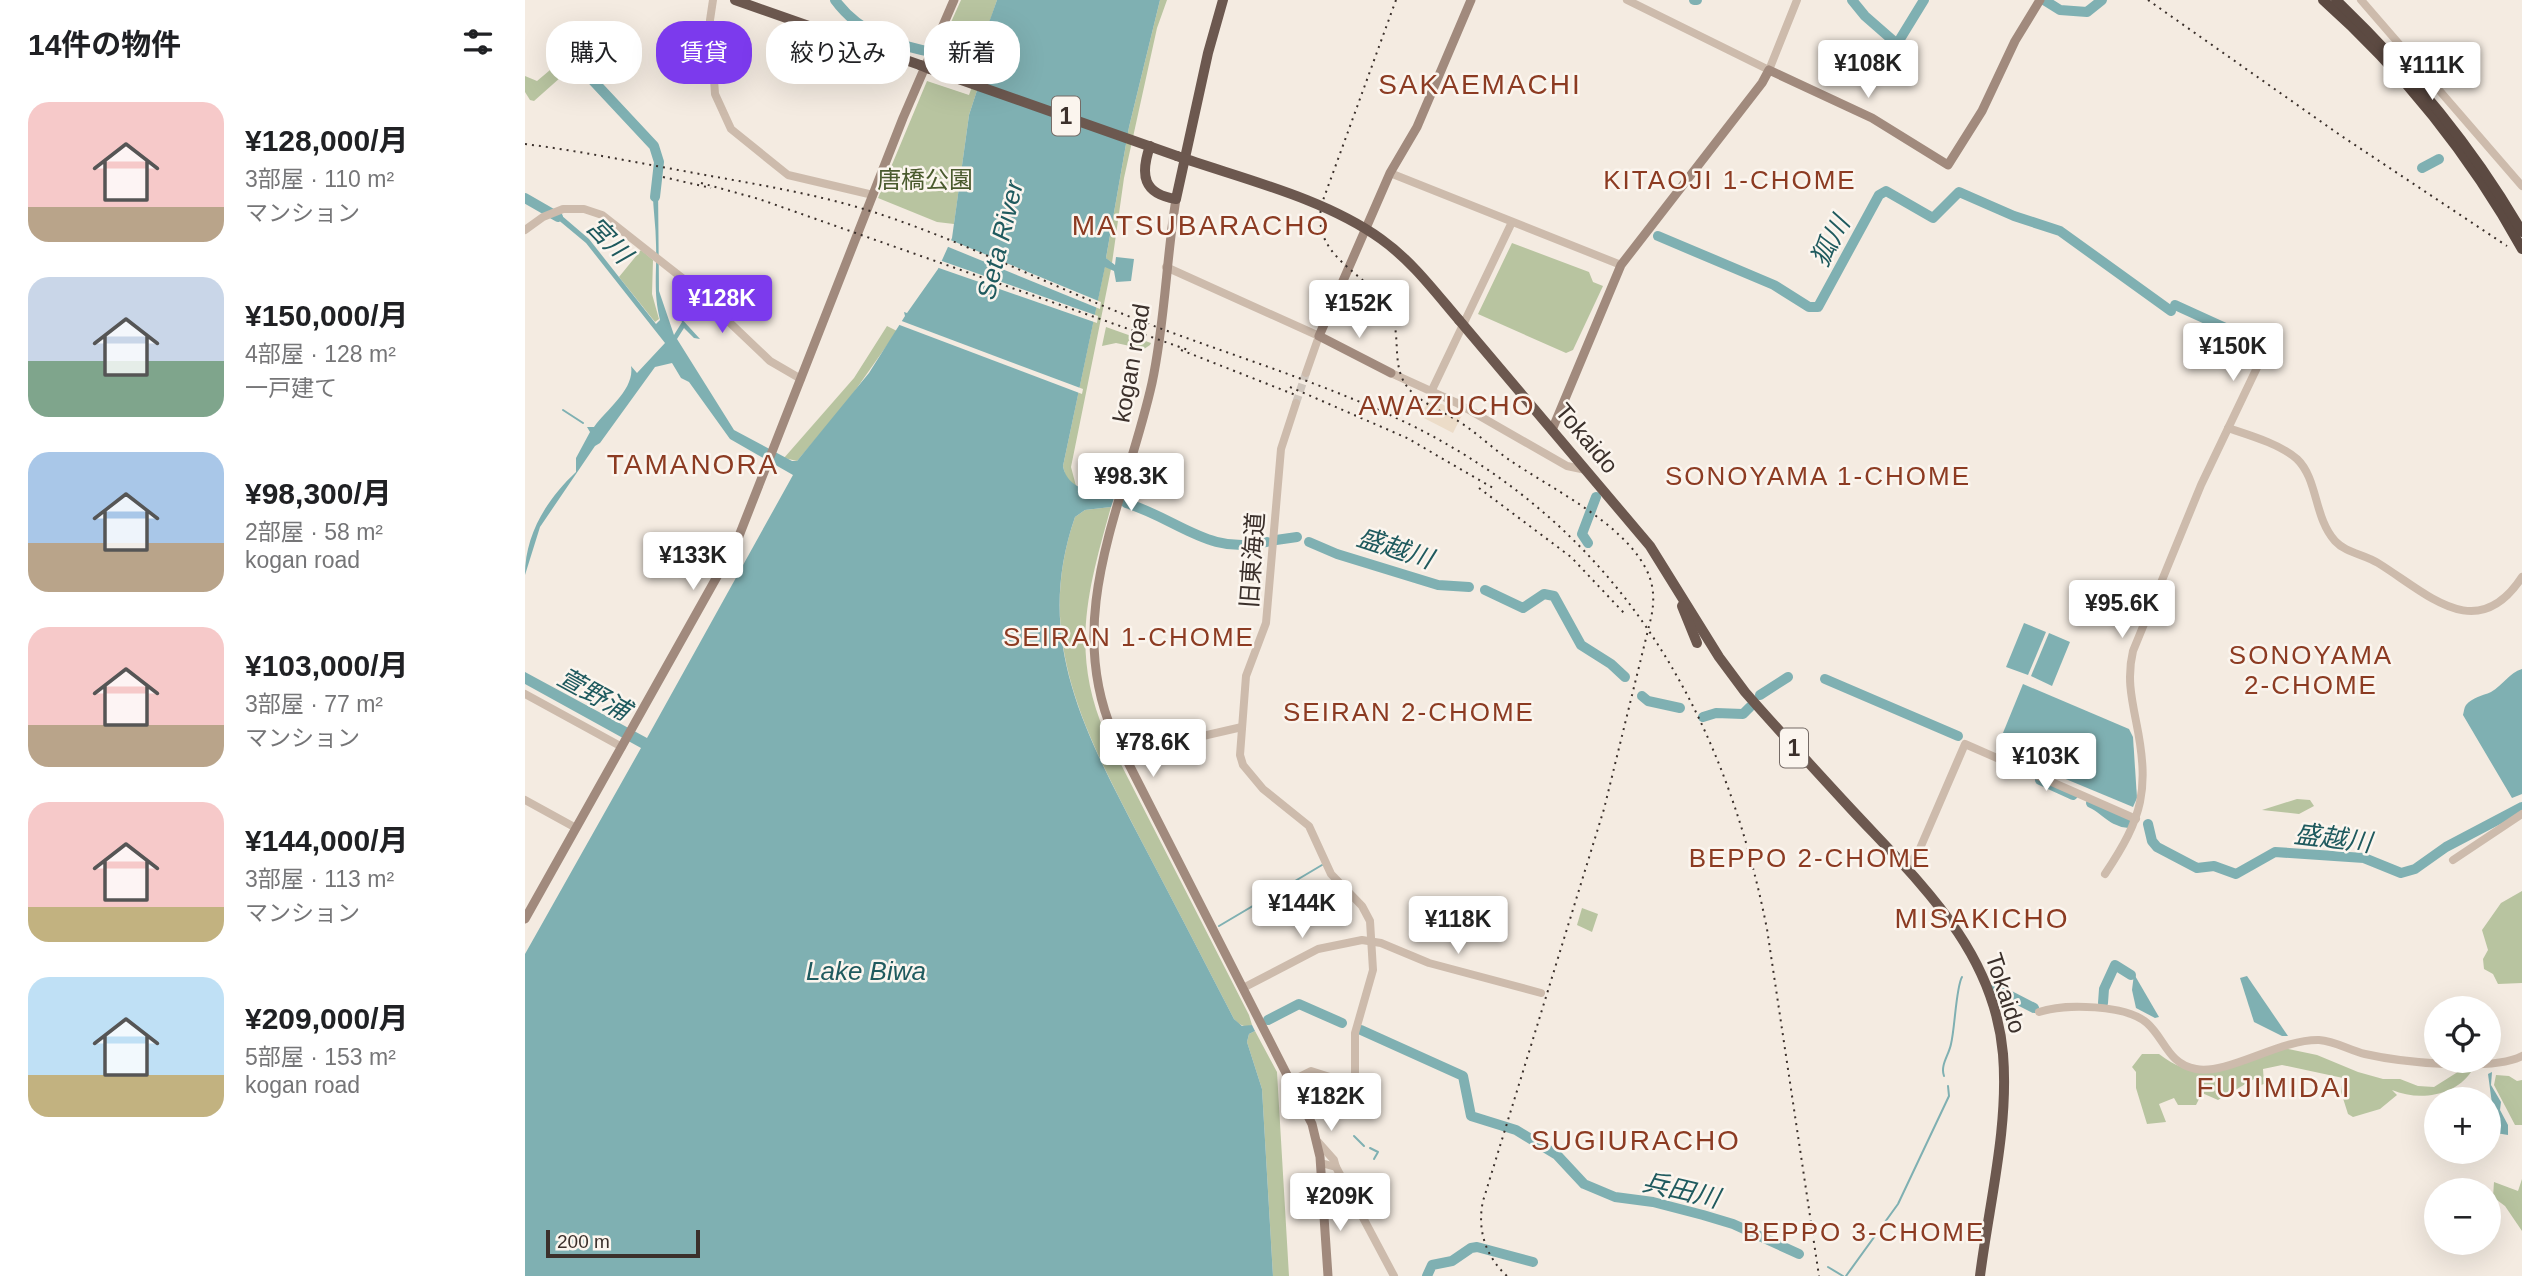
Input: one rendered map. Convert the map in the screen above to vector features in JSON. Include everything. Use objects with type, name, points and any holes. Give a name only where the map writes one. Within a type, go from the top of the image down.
[{"type":"highway","points":[[1150,146],[1144,167],[1145,182],[1156,193],[1176,199],[1208,53],[1223,0]]},
{"type":"highway","points":[[2323,0],[2369,44],[2435,120],[2480,182],[2522,249]]},
{"type":"highway","points":[[2336,0],[2426,94],[2480,165],[2522,232]]},
{"type":"highway","name":"Tokaido","points":[[742,1],[1325,209],[1363,228],[1406,260],[1650,546],[1695,618],[1701,639]]},
{"type":"highway","name":"Tokaido","points":[[1678,590],[1701,639],[1767,718],[1944,909],[1969,947],[1992,999],[2000,1035],[2003,1101],[1980,1276]]},
{"type":"main road","points":[[525,919],[729,556],[769,464],[873,195],[954,0]]},
{"type":"main road","points":[[1391,373],[1319,336],[1390,173],[1417,127],[1471,0]]},
{"type":"main road","points":[[1552,430],[1621,265],[1769,71],[1872,118],[1948,165],[1976,123],[2015,41],[2040,0]]},
{"type":"main road","name":"kogan road","points":[[1176,199],[1152,381],[1105,553],[1092,633],[1093,660],[1100,699],[1127,761],[1291,1081],[1318,1142],[1328,1276]]},
{"type":"street","points":[[713,0],[710,20],[715,94],[731,129],[781,172],[873,195]]},
{"type":"street","points":[[1627,0],[1769,71],[1797,0]]},
{"type":"street","points":[[2361,0],[2522,186]]},
{"type":"street","points":[[1390,173],[1621,265]]},
{"type":"street","points":[[525,230],[556,212],[584,209],[610,220],[658,258],[770,361],[801,379]]},
{"type":"street","points":[[1431,392],[1461,323],[1513,222]]},
{"type":"street","points":[[1166,267],[1319,336],[1306,373]]},
{"type":"street","points":[[2105,874],[2136,819],[2143,792],[2130,665],[2190,511],[2265,353]]},
{"type":"street","points":[[1391,373],[1567,466],[1586,470]]},
{"type":"street","name":"旧東海道","points":[[1291,1081],[1311,1071],[1355,1086],[1355,1033],[1371,979],[1373,942],[1366,912],[1331,874],[1313,831],[1263,789],[1243,765],[1240,755],[1248,668],[1266,623],[1281,449],[1296,403]]},
{"type":"street","points":[[2228,428],[2293,456],[2306,472],[2319,513],[2337,543],[2373,559],[2440,604],[2465,611],[2487,609],[2506,599],[2522,576]]},
{"type":"street","points":[[525,694],[623,745]]},
{"type":"street","points":[[1127,761],[1168,744],[1242,727]]},
{"type":"street","points":[[1906,867],[1918,853],[1965,744],[2136,819]]},
{"type":"street","points":[[525,800],[576,828]]},
{"type":"street","points":[[2453,860],[2522,814]]},
{"type":"street","points":[[1243,988],[1325,946],[1352,941],[1373,942],[1429,963],[1541,993]]},
{"type":"street","points":[[2039,1012],[2069,1006],[2130,1014],[2149,1024],[2178,1063],[2203,1070],[2285,1045],[2316,1040],[2372,1055],[2479,1066],[2499,1065],[2522,1056]]},
{"type":"street","points":[[1318,1142],[1334,1160],[1394,1276]]},
{"type":"street","points":[[1321,1163],[1336,1167]]},
{"type":"green space","points":[[961,0],[997,0],[990,21],[952,21]]},
{"type":"green space","points":[[1160,0],[1167,0],[1157,28],[1124,178],[1112,263],[1106,258],[1129,127]]},
{"type":"green space","points":[[546,73],[546,84],[553,84],[534,101],[530,100],[525,92],[525,76],[537,81]]},
{"type":"green space","name":"唐橋公園","points":[[926,84],[936,84],[969,95],[973,84],[979,84],[969,115],[954,224],[937,222],[878,198]]},
{"type":"green space","points":[[1512,243],[1589,272],[1593,282],[1603,286],[1573,350],[1566,353],[1478,314]]},
{"type":"green space","points":[[641,250],[653,260],[652,294],[659,319],[655,322],[619,277]]},
{"type":"green space","points":[[1105,266],[1111,269],[1071,467],[1076,486],[1066,478],[1063,466]]},
{"type":"green space","points":[[887,326],[897,331],[847,402],[797,461],[784,458],[854,378]]},
{"type":"green space","points":[[1106,327],[1151,343],[1144,349],[1116,343],[1102,346]]},
{"type":"green space","points":[[1111,507],[1095,565],[1086,620],[1085,647],[1094,703],[1105,733],[1249,1015],[1252,1025],[1249,1026],[1234,1019],[1103,765],[1072,687],[1063,647],[1060,605],[1063,562],[1075,517],[1085,510]]},
{"type":"green space","points":[[2297,799],[2310,800],[2314,806],[2299,814],[2262,810]]},
{"type":"green space","points":[[2522,891],[2522,983],[2498,984],[2493,974],[2484,969],[2483,959],[2488,950],[2482,930],[2501,903]]},
{"type":"green space","points":[[1582,908],[1598,914],[1592,932],[1577,925]]},
{"type":"green space","points":[[1255,1031],[1277,1072],[1289,1276],[1273,1276],[1262,1089],[1247,1042],[1249,1034]]},
{"type":"green space","points":[[2283,1048],[2317,1055],[2383,1079],[2400,1079],[2418,1086],[2434,1087],[2424,1087],[2424,1096],[2392,1090],[2397,1095],[2380,1109],[2353,1117],[2348,1114],[2341,1092],[2343,1078],[2282,1065],[2263,1069],[2264,1084],[2258,1086],[2254,1079],[2218,1100],[2202,1093],[2196,1105],[2178,1105],[2174,1098],[2159,1104],[2166,1122],[2147,1124],[2136,1088],[2136,1072],[2132,1067],[2142,1054],[2159,1054],[2190,1070],[2219,1070]]},
{"type":"green space","points":[[2456,1073],[2470,1073],[2455,1087],[2434,1087]]},
{"type":"green space","points":[[2496,1075],[2522,1080],[2522,1125],[2515,1125],[2501,1098],[2501,1087],[2494,1085]]},
{"type":"green space","points":[[2522,1179],[2522,1231],[2501,1203],[2501,1185],[2518,1191]]},
{"type":"shaded area","points":[[1428,402],[1442,404],[1462,415],[1453,433],[1420,416]]},
{"type":"water","name":"Lake Biwa","points":[[997,0],[1160,0],[1129,127],[1106,258],[1115,265],[1116,257],[1134,259],[1131,281],[1116,282],[1114,271],[1105,267],[1063,466],[1070,480],[1076,485],[1114,498],[1111,507],[1085,510],[1075,517],[1063,562],[1060,605],[1063,646],[1072,686],[1086,726],[1122,804],[1234,1019],[1242,1026],[1252,1025],[1255,1031],[1249,1034],[1247,1042],[1262,1089],[1273,1276],[525,1276],[525,954],[641,748],[525,684],[525,672],[647,738],[793,475],[730,439],[672,363],[655,367],[600,443],[595,446],[540,527],[525,575],[533,532],[555,494],[576,472],[576,458],[590,432],[587,427],[594,427],[619,398],[629,383],[631,366],[637,373],[665,343],[586,243],[556,218],[561,215],[589,239],[656,324],[660,320],[656,291],[653,184],[658,185],[659,291],[674,335],[682,322],[679,316],[700,339],[694,338],[684,328],[677,339],[734,430],[792,461],[797,461],[869,373],[905,316],[904,312],[907,313],[938,269],[952,238],[969,115],[979,84],[1020,84],[1020,21],[990,21]]},
{"type":"water","points":[[2024,623],[2046,632],[2028,675],[2006,667]]},
{"type":"water","points":[[2049,633],[2070,642],[2052,686],[2031,676]]},
{"type":"water","points":[[2522,669],[2522,794],[2512,798],[2463,715],[2469,702],[2491,692],[2513,673]]},
{"type":"water","points":[[2023,684],[2129,729],[2133,737],[2137,798],[2133,807],[1996,750]]},
{"type":"water","points":[[2134,974],[2159,1017],[2155,1018],[2136,1008],[2132,990]]},
{"type":"water","points":[[2247,976],[2288,1036],[2282,1036],[2254,1022],[2240,978]]},
{"type":"water","points":[[2492,1073],[2492,1087],[2490,1087],[2488,1074]]},
{"type":"water","points":[[2501,1112],[2508,1125],[2508,1135],[2501,1134]]},
{"type":"pier","points":[[948,239],[1101,302],[1100,309],[946,246]]},
{"type":"pier","points":[[939,260],[1098,316],[1097,323],[936,267]]},
{"type":"pier","points":[[899,320],[1083,389],[1082,394],[897,324]]},
{"type":"waterway","points":[[835,0],[856,22],[880,37],[924,50]]},
{"type":"waterway","points":[[1852,0],[1865,16],[1897,44],[1924,0]]},
{"type":"waterway","points":[[2044,0],[2060,10],[2087,12],[2102,0]]},
{"type":"waterway","points":[[596,84],[654,146],[659,162],[655,197]]},
{"type":"waterway","name":"狐川","points":[[2422,168],[2439,159]]},
{"type":"waterway","name":"狐川","points":[[1658,236],[1774,285],[1809,307],[1818,307],[1879,195],[1886,191],[1933,218],[1959,192],[2014,216],[2060,231],[2171,311]]},
{"type":"waterway","name":"宮川","points":[[525,198],[558,217]]},
{"type":"waterway","name":"狐川","points":[[2175,305],[2254,341],[2263,339]]},
{"type":"waterway","points":[[563,410],[583,423]]},
{"type":"waterway","name":"狐川","points":[[1588,543],[1582,534],[1596,497]]},
{"type":"waterway","name":"盛越川","points":[[1126,503],[1211,540],[1247,545],[1267,542]]},
{"type":"waterway","name":"盛越川","points":[[1276,540],[1297,537]]},
{"type":"waterway","name":"盛越川","points":[[1309,542],[1337,554],[1438,585],[1469,587]]},
{"type":"waterway","name":"盛越川","points":[[1485,590],[1523,608],[1544,594],[1554,596],[1581,645],[1611,664],[1625,677]]},
{"type":"waterway","name":"盛越川","points":[[1760,695],[1788,677]]},
{"type":"waterway","name":"盛越川","points":[[1825,679],[1958,736]]},
{"type":"waterway","name":"盛越川","points":[[1642,696],[1648,701],[1680,708]]},
{"type":"waterway","name":"盛越川","points":[[1703,717],[1716,713],[1743,714],[1750,707]]},
{"type":"waterway","name":"盛越川","points":[[2040,780],[2073,795]]},
{"type":"waterway","name":"盛越川","points":[[2091,803],[2113,818],[2129,823]]},
{"type":"waterway","name":"盛越川","points":[[2148,824],[2152,841],[2157,847],[2197,868],[2214,866],[2236,874],[2275,852],[2364,858],[2401,873],[2415,869],[2446,847],[2522,807]]},
{"type":"waterway","points":[[1219,926],[1322,865]]},
{"type":"waterway","name":"兵田川","points":[[2103,1003],[2104,989],[2115,965],[2131,975]]},
{"type":"waterway","name":"兵田川","points":[[1944,1076],[1943,1068],[1951,1044],[1962,977]]},
{"type":"waterway","name":"兵田川","points":[[1995,988],[2034,1008]]},
{"type":"waterway","name":"兵田川","points":[[1268,1020],[1299,1004],[1342,1023]]},
{"type":"waterway","name":"兵田川","points":[[1361,1030],[1463,1076],[1471,1116],[1516,1130],[1557,1155],[1584,1184],[1615,1197],[1653,1202],[1733,1224],[1799,1254]]},
{"type":"waterway","name":"兵田川","points":[[1846,1276],[1898,1204],[1949,1096],[1948,1086]]},
{"type":"waterway","points":[[1354,1136],[1364,1146]]},
{"type":"waterway","points":[[1370,1148],[1378,1152],[1374,1159]]},
{"type":"waterway","points":[[1427,1276],[1432,1265],[1452,1261],[1477,1247],[1533,1262]]},
{"type":"waterway","name":"兵田川","points":[[1828,1267],[1843,1276]]},
{"type":"tunnel","points":[[1296,403],[1306,373]]},
{"type":"railway","points":[[1396,0],[1322,203],[1320,221],[1323,236],[1330,249],[1376,292],[1392,314],[1399,369],[1409,389],[1426,403],[1465,425],[1508,459],[1602,520],[1634,550],[1648,573],[1653,592],[1651,618],[1604,809],[1483,1201],[1481,1222],[1488,1251],[1507,1276]]},
{"type":"railway","points":[[2148,0],[2340,135],[2507,246]]},
{"type":"railway","points":[[525,144],[778,188],[823,198],[899,221],[1123,314],[1376,409],[1411,425],[1484,467],[1548,516],[1603,571],[1650,633],[1690,700],[1722,772],[1748,848],[1767,929],[1819,1276]]},
{"type":"railway","points":[[663,177],[711,188]]},
{"type":"railway","points":[[701,183],[759,199],[1191,351]]},
{"type":"railway","points":[[1181,350],[1298,396]]},
{"type":"railway","points":[[1290,387],[1407,438],[1493,488]]},
{"type":"railway","points":[[1479,488],[1571,557],[1624,613]]},
{"type":"district","name":"SAKAEMACHI","points":[[1480,84]]},
{"type":"district","name":"KITAOJI 1-CHOME","points":[[1730,180]]},
{"type":"district","name":"MATSUBARACHO","points":[[1201,225]]},
{"type":"district","name":"AWAZUCHO","points":[[1447,405]]},
{"type":"district","name":"TAMANORA","points":[[693,464]]},
{"type":"district","name":"SONOYAMA 1-CHOME","points":[[1818,476]]},
{"type":"district","name":"SEIRAN 1-CHOME","points":[[1129,637]]},
{"type":"district","name":"SONOYAMA 2-CHOME","points":[[2311,670]]},
{"type":"district","name":"SEIRAN 2-CHOME","points":[[1409,712]]},
{"type":"district","name":"BEPPO 2-CHOME","points":[[1810,858]]},
{"type":"district","name":"MISAKICHO","points":[[1982,918]]},
{"type":"district","name":"FUJIMIDAI","points":[[2274,1087]]},
{"type":"district","name":"SUGIURACHO","points":[[1636,1140]]},
{"type":"district","name":"BEPPO 3-CHOME","points":[[1864,1232]]},
{"type":"water label","name":"Seta River","points":[[1000,240]]},
{"type":"water label","name":"萱野浦","points":[[594,694]]}]
